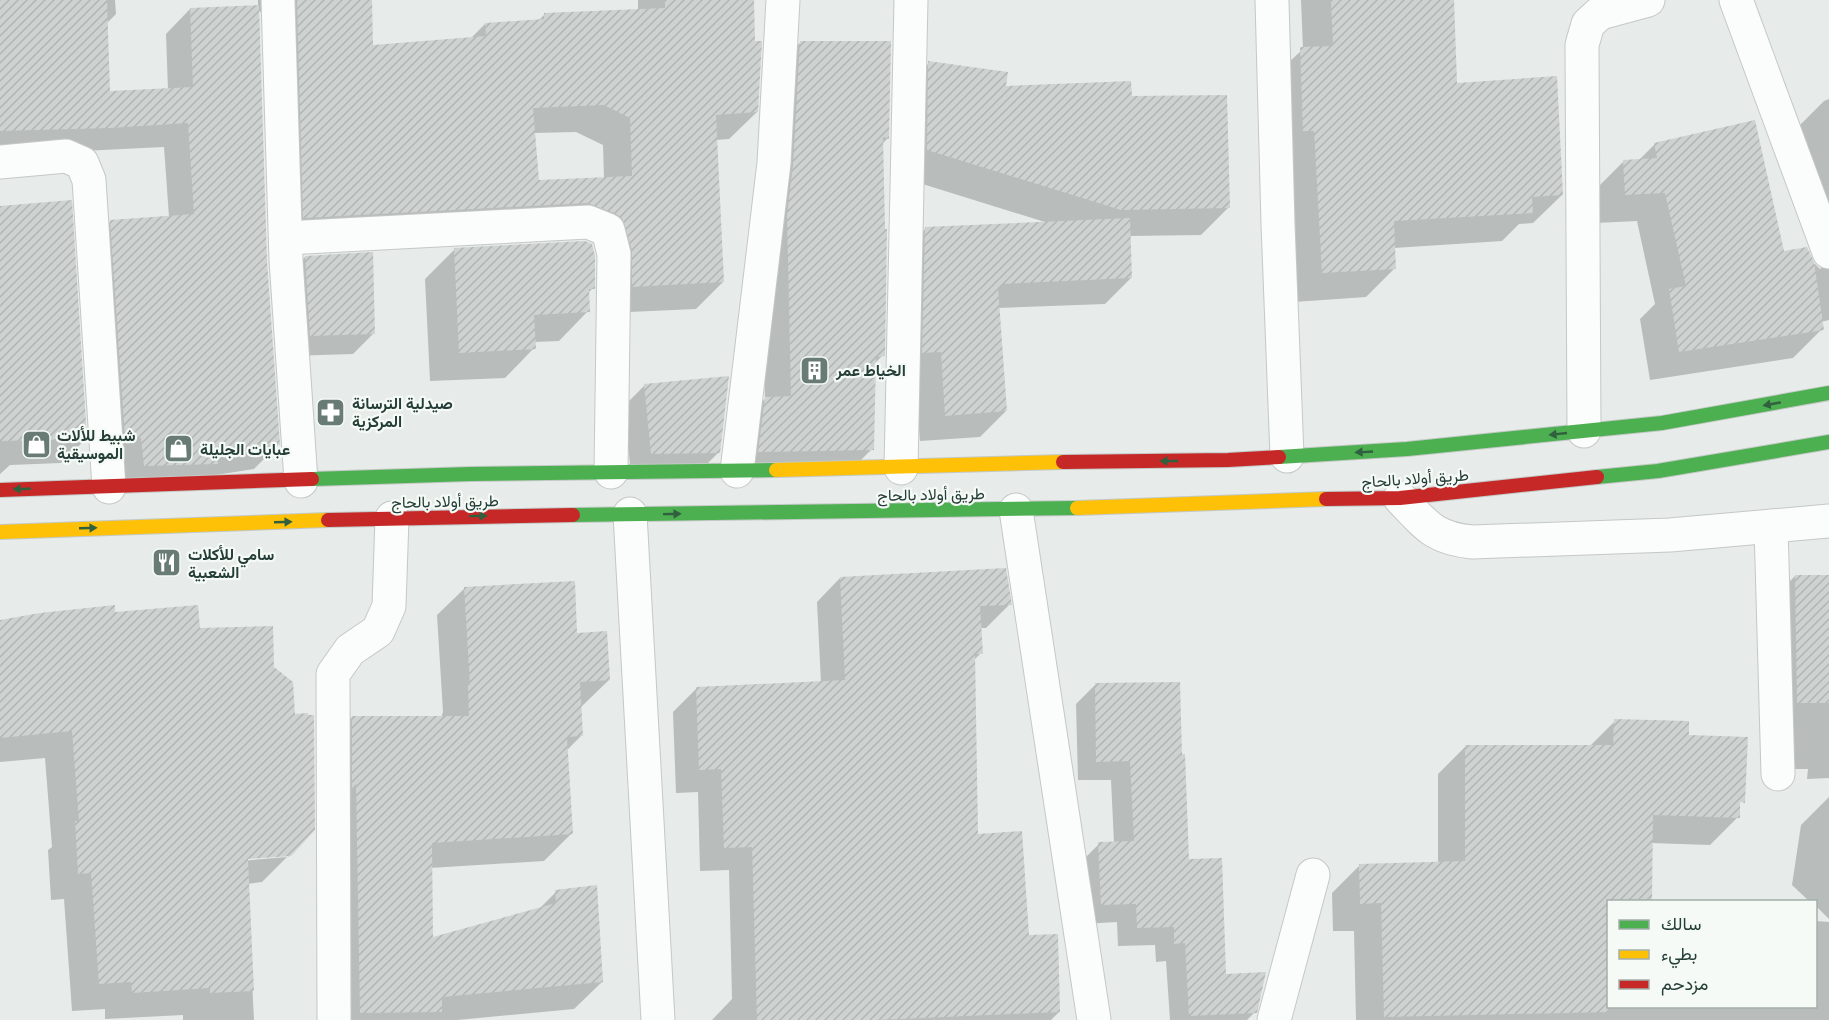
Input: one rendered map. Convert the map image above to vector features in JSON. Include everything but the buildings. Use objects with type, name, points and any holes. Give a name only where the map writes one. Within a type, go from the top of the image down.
[{"type":"main road","name":"طريق أولاد بالحاج","points":[[0,490],[471,474],[901,468],[1020,462],[1228,460],[1407,449],[1662,423],[1829,393]]},
{"type":"main road","name":"طريق أولاد بالحاج","points":[[0,532],[392,518],[1016,510],[1245,501],[1400,498],[1658,471],[1829,442]]},
{"type":"street","points":[[278,0],[286,238],[301,481]]},
{"type":"street","points":[[737,471],[774,163],[783,0]]},
{"type":"street","points":[[901,468],[911,0]]},
{"type":"street","points":[[1272,0],[1287,456]]},
{"type":"street","points":[[1584,431],[1582,45],[1588,24],[1600,13],[1648,0]]},
{"type":"street","points":[[1736,0],[1829,252]]},
{"type":"street","points":[[0,162],[66,156],[82,163],[89,180],[109,487]]},
{"type":"street","points":[[286,238],[588,222],[608,230],[614,254],[611,472]]},
{"type":"street","points":[[1400,498],[1432,531],[1452,540],[1472,542],[1670,535],[1829,521]]},
{"type":"street","points":[[1016,510],[1094,1020]]},
{"type":"street","points":[[630,514],[658,1020]]},
{"type":"street","points":[[334,1020],[333,674],[350,650],[378,631],[389,606],[392,518]]},
{"type":"street","points":[[1771,526],[1778,774]]},
{"type":"street","points":[[1274,1020],[1313,875]]},
{"type":"traffic: fast","points":[[1279,457],[1407,449],[1662,423],[1829,393]]},
{"type":"traffic: fast","points":[[1597,477],[1658,471],[1829,442]]},
{"type":"traffic: fast","points":[[312,479],[471,474],[776,470]]},
{"type":"traffic: fast","points":[[573,515],[1077,508]]},
{"type":"traffic: slow","points":[[776,470],[1063,462]]},
{"type":"traffic: slow","points":[[1077,508],[1326,499]]},
{"type":"traffic: slow","points":[[0,532],[328,520]]},
{"type":"traffic: jam","points":[[1063,462],[1228,460],[1279,457]]},
{"type":"traffic: jam","points":[[1326,499],[1400,498],[1597,477]]},
{"type":"traffic: jam","points":[[0,490],[312,479]]},
{"type":"traffic: jam","points":[[328,520],[573,515]]},
{"type":"place","name":"الخياط عمر","points":[[815,370]]},
{"type":"place","name":"صيدلية الترسانة المركزية","points":[[331,412]]},
{"type":"place","name":"شبيط للألات الموسيقية","points":[[36,444]]},
{"type":"place","name":"عبايات الجليلة","points":[[179,449]]},
{"type":"place","name":"سامي للأكلات الشعبية","points":[[167,563]]}]
